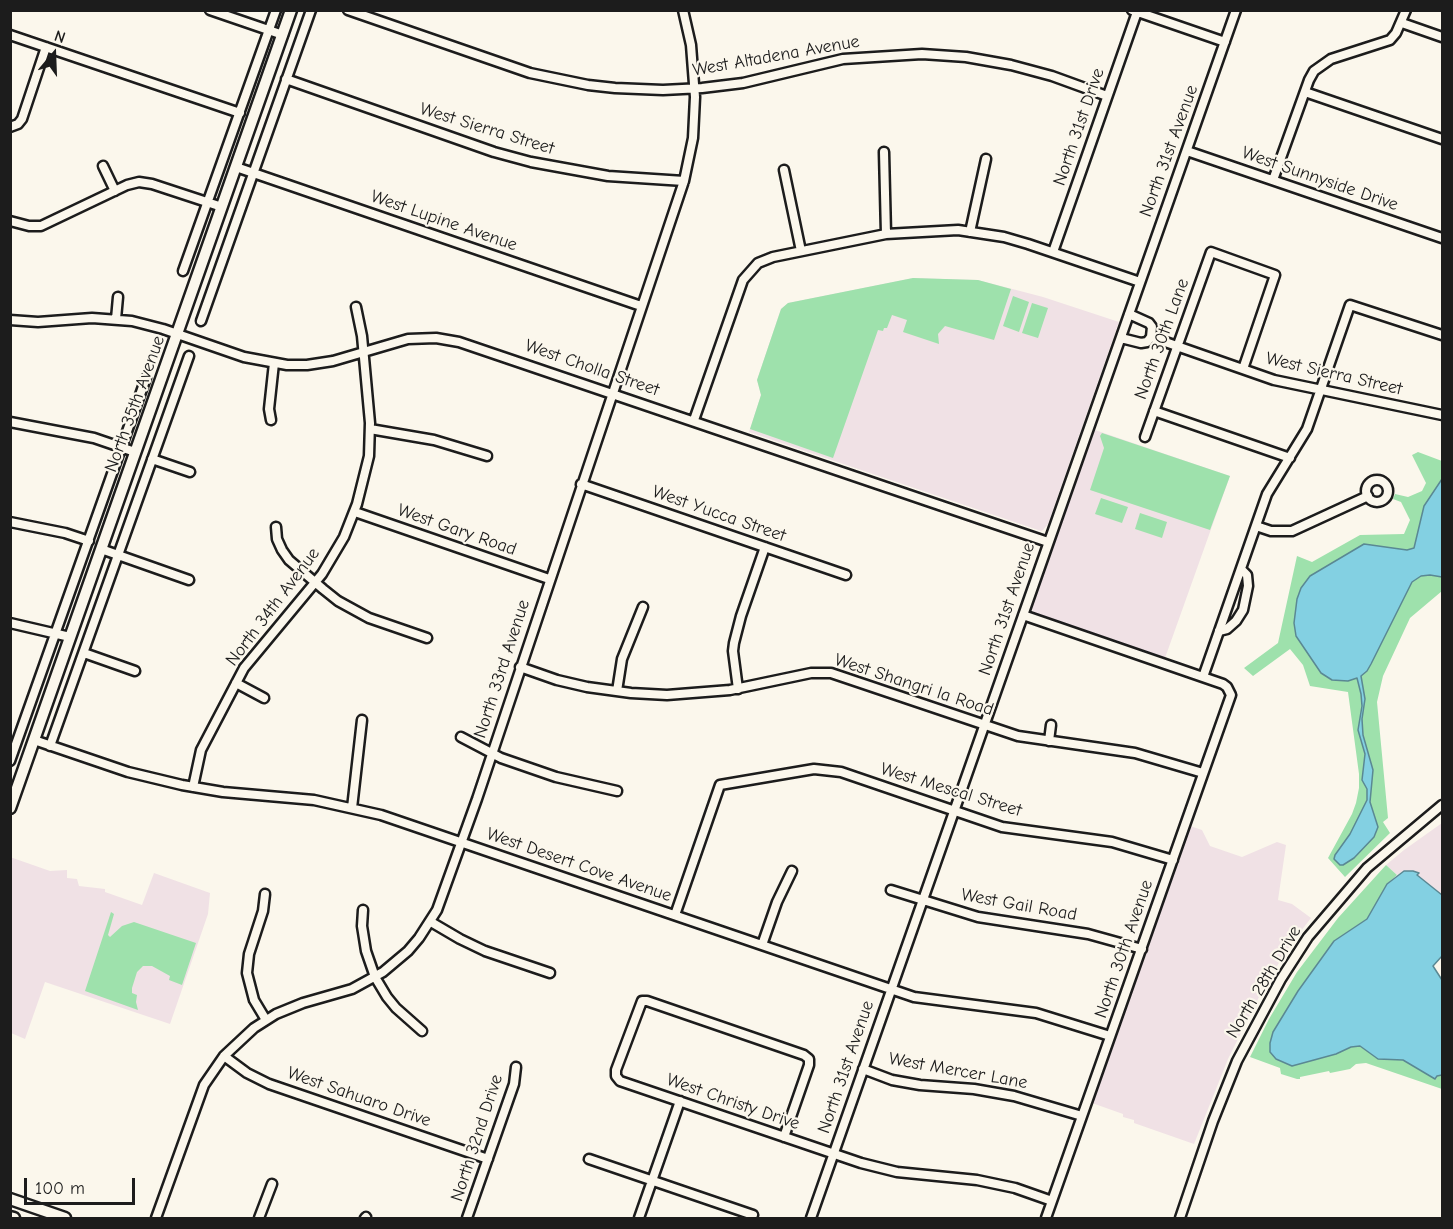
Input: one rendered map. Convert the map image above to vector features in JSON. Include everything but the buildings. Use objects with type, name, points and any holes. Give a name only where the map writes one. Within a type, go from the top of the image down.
[{"type":"main road","name":"North 35th Avenue","points":[[10,808],[291,10]]},
{"type":"main road","points":[[10,1199],[65,1218]]},
{"type":"street","points":[[210,10],[283,35]]},
{"type":"street","points":[[183,271],[276,10]]},
{"type":"street","points":[[201,321],[310,10]]},
{"type":"street","name":"West Altadena Avenue","points":[[348,10],[530,73],[588,85],[635,90],[695,89],[743,83],[843,59],[922,54],[966,57],[1011,65],[1052,76],[1107,96]]},
{"type":"street","name":"North 33rd Avenue","points":[[156,1218],[204,1085],[224,1056],[239,1040],[266,1020],[303,1003],[352,989],[375,977],[408,951],[431,922],[442,898],[684,181],[693,138],[695,89],[691,45],[683,10]]},
{"type":"street","name":"North 31st Avenue","points":[[811,1218],[1236,10]]},
{"type":"street","points":[[1274,180],[1314,71],[1331,59],[1390,40],[1402,23],[1406,10]]},
{"type":"street","points":[[1134,11],[1225,42]]},
{"type":"street","name":"North 31st Drive","points":[[1053,252],[1134,11]]},
{"type":"street","points":[[1402,23],[1443,37]]},
{"type":"street","points":[[10,35],[240,113]]},
{"type":"street","points":[[13,126],[22,119],[46,47]]},
{"type":"street","name":"West Sierra Street","points":[[286,80],[494,152],[531,162],[608,176],[684,181]]},
{"type":"street","points":[[1305,92],[1443,139]]},
{"type":"street","name":"West Sunnyside Drive","points":[[1187,151],[1443,238]]},
{"type":"street","points":[[884,152],[886,234]]},
{"type":"street","points":[[970,232],[986,159]]},
{"type":"street","points":[[103,166],[115,191]]},
{"type":"street","name":"West Lupine Avenue","points":[[236,167],[641,306]]},
{"type":"street","points":[[784,170],[801,252]]},
{"type":"street","points":[[10,221],[28,226],[40,226],[132,183],[146,182],[222,207]]},
{"type":"street","points":[[694,420],[743,280],[758,263],[772,257],[886,234],[927,231],[970,232],[1004,237],[1140,282]]},
{"type":"street","name":"North 30th Lane","points":[[1145,437],[1211,252],[1275,275],[1243,369]]},
{"type":"street","points":[[116,319],[118,297]]},
{"type":"street","points":[[1023,615],[1203,677],[1271,486],[1307,429],[1350,305],[1443,335]]},
{"type":"street","name":"North 34th Avenue","points":[[193,788],[201,750],[250,659],[322,574],[344,537],[355,512],[366,474],[370,429],[370,408],[356,307]]},
{"type":"street","points":[[1129,314],[1149,323],[1152,327],[1151,337]]},
{"type":"street","name":"West Cholla Street","points":[[10,320],[38,322],[92,318],[144,323],[244,357],[274,363],[333,361],[408,339],[436,338],[459,342],[612,392],[1048,542]]},
{"type":"street","name":"West Sierra Street","points":[[1121,338],[1141,343],[1147,342],[1151,337],[1274,380],[1443,415]]},
{"type":"street","name":"North 35th Avenue","points":[[50,746],[189,356]]},
{"type":"street","points":[[271,420],[269,409],[274,363]]},
{"type":"street","name":"North 35th Avenue","points":[[10,761],[146,378]]},
{"type":"street","points":[[1154,411],[1290,458]]},
{"type":"street","points":[[10,422],[94,438],[135,452]]},
{"type":"street","points":[[370,429],[434,440],[487,456]]},
{"type":"street","points":[[152,459],[190,472]]},
{"type":"street","name":"West Yucca Street","points":[[581,484],[846,575]]},
{"type":"street","points":[[1256,526],[1271,531],[1293,531],[1368,496]]},
{"type":"street","name":"West Gary Road","points":[[355,512],[549,579]]},
{"type":"street","points":[[10,522],[65,533],[89,541]]},
{"type":"street","points":[[276,527],[277,538],[289,560],[338,601],[369,618],[427,638]]},
{"type":"street","points":[[738,689],[733,651],[736,630],[765,547]]},
{"type":"street","points":[[101,549],[189,580]]},
{"type":"street","points":[[1219,631],[1227,629],[1243,610],[1248,586],[1246,575],[1241,569]]},
{"type":"street","points":[[616,691],[622,659],[643,607]]},
{"type":"street","points":[[10,622],[70,637]]},
{"type":"street","points":[[84,653],[135,671]]},
{"type":"street","name":"West Shangri la Road","points":[[520,667],[557,680],[616,691],[667,695],[738,689],[811,673],[831,673],[1018,736],[1135,753],[1203,773]]},
{"type":"street","name":"North 30th Avenue","points":[[1046,1218],[1230,699],[1229,690],[1223,684],[1203,677]]},
{"type":"street","name":"North 34th Avenue","points":[[236,683],[264,698]]},
{"type":"street","points":[[352,808],[362,720]]},
{"type":"street","points":[[1049,741],[1051,724]]},
{"type":"street","points":[[461,737],[492,753],[556,777],[617,791]]},
{"type":"street","name":"West Desert Cove Avenue","points":[[34,740],[128,772],[193,788],[292,797],[352,808],[403,821],[927,1000],[1036,1013],[1110,1036]]},
{"type":"street","name":"West Mescal Street","points":[[675,915],[720,785],[814,769],[828,769],[1002,826],[1112,842],[1173,860]]},
{"type":"street","name":"North 28th Drive","points":[[1180,1218],[1213,1121],[1237,1061],[1258,1019],[1297,954],[1308,937],[1367,868],[1443,805]]},
{"type":"street","points":[[762,945],[777,902],[792,871]]},
{"type":"street","name":"West Gail Road","points":[[891,890],[978,917],[1088,933],[1142,949]]},
{"type":"street","points":[[266,894],[249,954],[247,973],[254,1000],[266,1020]]},
{"type":"street","points":[[363,910],[362,926],[366,951],[375,977],[396,1008],[422,1031]]},
{"type":"street","points":[[431,922],[485,951],[550,973]]},
{"type":"street","name":"West Christy Drive","points":[[784,1137],[809,1065],[809,1059],[793,1051],[642,1001],[616,1076],[620,1081],[680,1101],[784,1137],[861,1163],[897,1172],[960,1177],[996,1184],[1052,1201]]},
{"type":"street","name":"West Sahuaro Drive","points":[[224,1056],[247,1073],[270,1084],[488,1159]]},
{"type":"street","name":"North 32nd Drive","points":[[467,1218],[514,1084],[516,1067]]},
{"type":"street","name":"West Mercer Lane","points":[[863,1069],[892,1080],[920,1085],[975,1089],[1014,1096],[1082,1116]]},
{"type":"street","points":[[639,1218],[680,1101]]},
{"type":"street","points":[[589,1159],[753,1215]]},
{"type":"street","points":[[259,1218],[272,1184]]},
{"type":"shaded area","points":[[913,278],[978,280],[1043,297],[1119,322],[1048,524],[1043,530],[749,432],[761,395],[757,380],[781,309],[788,303]]},
{"type":"shaded area","points":[[1095,430],[1230,476],[1165,658],[1038,616],[1033,612],[1032,607]]},
{"type":"shaded area","points":[[1442,823],[1442,895],[1418,874],[1404,871],[1397,875],[1386,865]]},
{"type":"shaded area","points":[[1190,826],[1202,830],[1210,846],[1242,857],[1277,842],[1286,845],[1278,900],[1292,904],[1311,918],[1265,985],[1228,1059],[1194,1144],[1134,1123],[1134,1120],[1123,1117],[1123,1114],[1092,1103]]},
{"type":"shaded area","points":[[10,857],[50,871],[67,870],[67,878],[77,879],[79,886],[105,889],[105,892],[142,905],[154,873],[210,893],[208,914],[170,1024],[45,982],[25,1039],[11,1033]]},
{"type":"green space","points":[[913,278],[978,280],[1011,289],[994,340],[945,326],[938,334],[939,344],[903,332],[907,320],[892,315],[887,328],[883,331],[878,330],[833,458],[750,429],[761,395],[757,380],[781,309],[788,303]]},
{"type":"green space","points":[[1013,296],[1029,302],[1019,332],[1003,326]]},
{"type":"green space","points":[[1032,303],[1048,308],[1038,338],[1022,333]]},
{"type":"green space","points":[[1102,433],[1230,476],[1210,530],[1090,490],[1104,448],[1100,436]]},
{"type":"green space","points":[[1418,452],[1442,461],[1442,591],[1410,618],[1383,676],[1377,702],[1388,818],[1383,822],[1390,833],[1345,877],[1328,858],[1352,814],[1359,788],[1348,692],[1310,686],[1303,665],[1290,649],[1253,676],[1244,668],[1278,643],[1297,556],[1312,562],[1360,535],[1404,534],[1410,520],[1401,502],[1393,499],[1395,494],[1408,497],[1422,491],[1426,483],[1412,455]]},
{"type":"green space","points":[[1101,498],[1128,507],[1122,523],[1095,514]]},
{"type":"green space","points":[[1140,513],[1167,522],[1162,538],[1135,529]]},
{"type":"green space","points":[[1386,865],[1397,875],[1387,884],[1367,919],[1334,941],[1298,991],[1273,1032],[1270,1043],[1336,1054],[1351,1047],[1360,1046],[1378,1059],[1403,1060],[1436,1079],[1437,1076],[1442,1075],[1442,1089],[1366,1063],[1356,1064],[1350,1069],[1330,1073],[1329,1071],[1297,1079],[1281,1074],[1280,1068],[1250,1057],[1297,972],[1338,918]]},
{"type":"green space","points":[[111,912],[114,914],[108,935],[110,937],[122,926],[134,922],[196,943],[182,985],[169,980],[170,976],[152,966],[143,966],[137,972],[132,988],[132,993],[137,995],[138,1010],[85,991]]},
{"type":"water","points":[[1442,479],[1442,577],[1421,576],[1412,582],[1371,664],[1361,676],[1365,699],[1362,719],[1363,735],[1373,770],[1370,802],[1378,827],[1374,837],[1354,858],[1340,865],[1334,859],[1335,855],[1350,834],[1367,800],[1367,789],[1362,780],[1365,754],[1358,730],[1362,706],[1361,694],[1357,678],[1348,681],[1332,680],[1321,673],[1296,636],[1294,623],[1297,599],[1301,588],[1310,576],[1364,544],[1407,550],[1414,548],[1424,506]]},
{"type":"water","points":[[1404,871],[1419,873],[1417,875],[1442,895],[1442,956],[1433,966],[1442,980],[1442,1075],[1435,1079],[1403,1060],[1378,1059],[1360,1046],[1292,1066],[1276,1059],[1270,1052],[1273,1032],[1298,991],[1334,941],[1367,919],[1387,884]]}]
